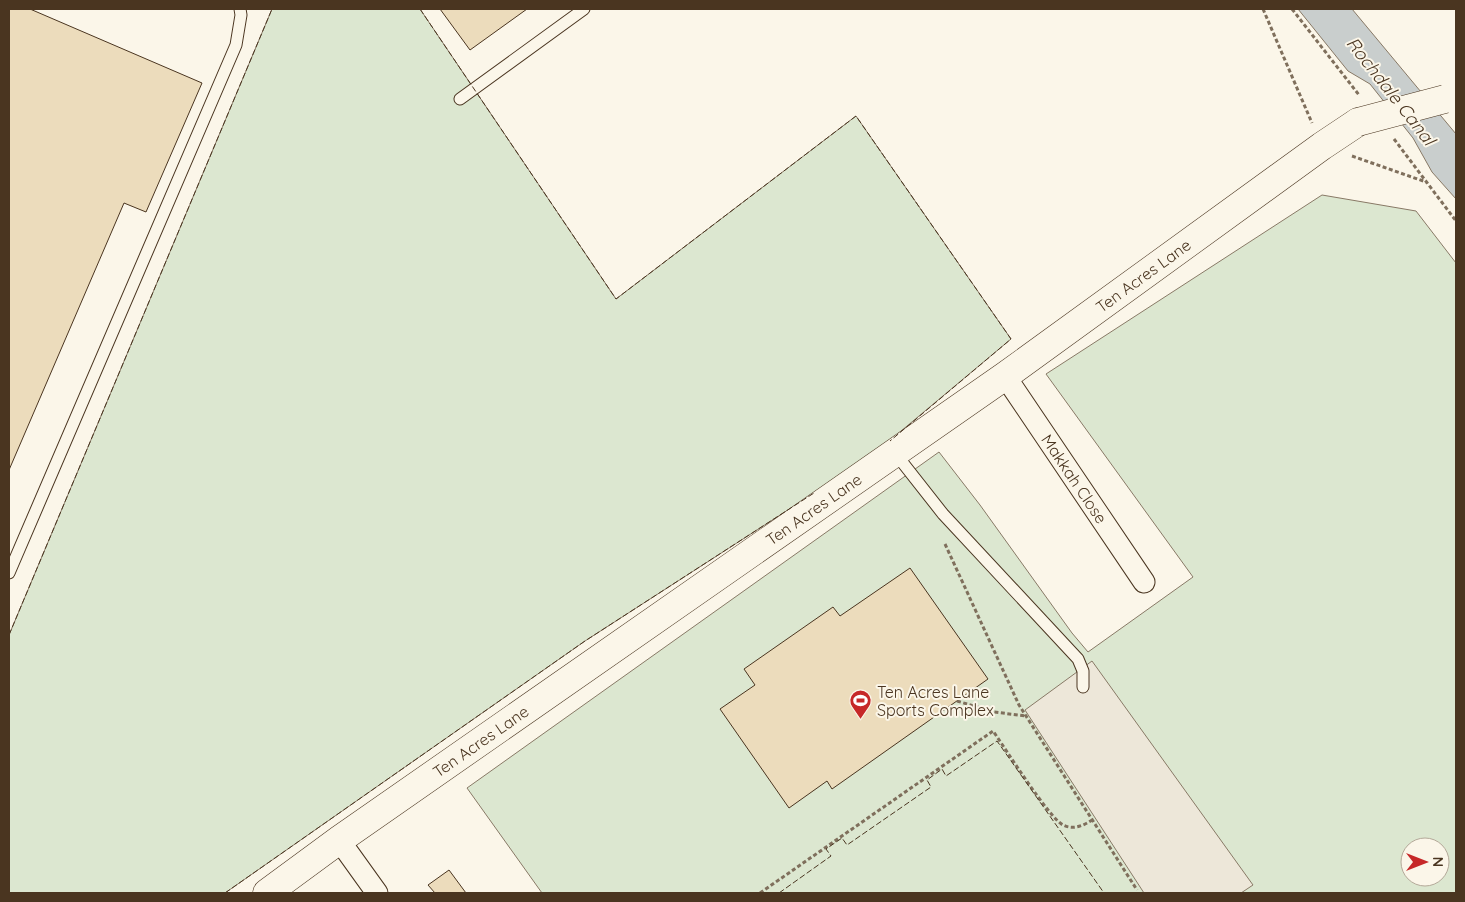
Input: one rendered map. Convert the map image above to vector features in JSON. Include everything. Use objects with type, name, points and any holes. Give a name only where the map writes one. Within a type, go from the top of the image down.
[{"type":"street","name":"Ten Acres Lane","points":[[267,893],[339,840],[1005,376],[1322,146],[1358,122],[1450,97]]},
{"type":"street","name":"Makkah Close","points":[[1005,376],[1144,582]]},
{"type":"street","points":[[339,840],[377,893]]},
{"type":"lane","points":[[9,573],[236,45],[241,15],[240,9]]},
{"type":"lane","points":[[460,99],[584,9]]},
{"type":"lane","points":[[895,453],[951,522],[1078,659],[1083,670],[1083,687]]},
{"type":"path","points":[[1263,9],[1322,146],[1428,183]]},
{"type":"path","points":[[951,522],[939,531],[1018,705],[1137,890]]},
{"type":"path","points":[[957,701],[994,712],[1026,716]]},
{"type":"path","points":[[760,893],[993,731],[1049,810],[1062,824],[1078,827],[1092,820]]},
{"type":"green space","points":[[272,9],[420,9],[616,299],[856,116],[1011,339],[870,457],[585,641],[225,893],[9,893],[9,635]]},
{"type":"green space","points":[[1322,195],[1416,211],[1456,263],[1456,893],[542,893],[467,788],[939,452],[1088,652],[1193,577],[1046,374]]},
{"type":"shaded area","points":[[1092,661],[1253,885],[1241,893],[1144,893],[1025,710]]},
{"type":"water","name":"Rochdale Canal","points":[[1298,9],[1352,9],[1456,134],[1456,199],[1432,172],[1413,138],[1370,84],[1348,71]]},
{"type":"building","points":[[9,9],[30,9],[202,83],[146,212],[124,203],[9,470]]},
{"type":"building","points":[[440,9],[527,9],[470,50]]},
{"type":"building","points":[[910,568],[988,679],[832,789],[827,781],[789,808],[720,709],[755,685],[744,669],[833,607],[840,616]]},
{"type":"building","points":[[449,870],[466,893],[435,893],[428,885]]},
{"type":"fence","points":[[9,635],[272,9]]},
{"type":"fence","points":[[420,9],[616,299],[856,116],[1011,339],[890,441]]},
{"type":"fence","points":[[225,893],[585,641],[814,493]]},
{"type":"fence","points":[[779,893],[831,856],[826,849],[842,838],[847,845],[931,787],[927,780],[942,769],[946,776],[997,741],[1104,893]]},
{"type":"place","name":"Ten Acres Lane Sports Complex","points":[[861,720]]}]
